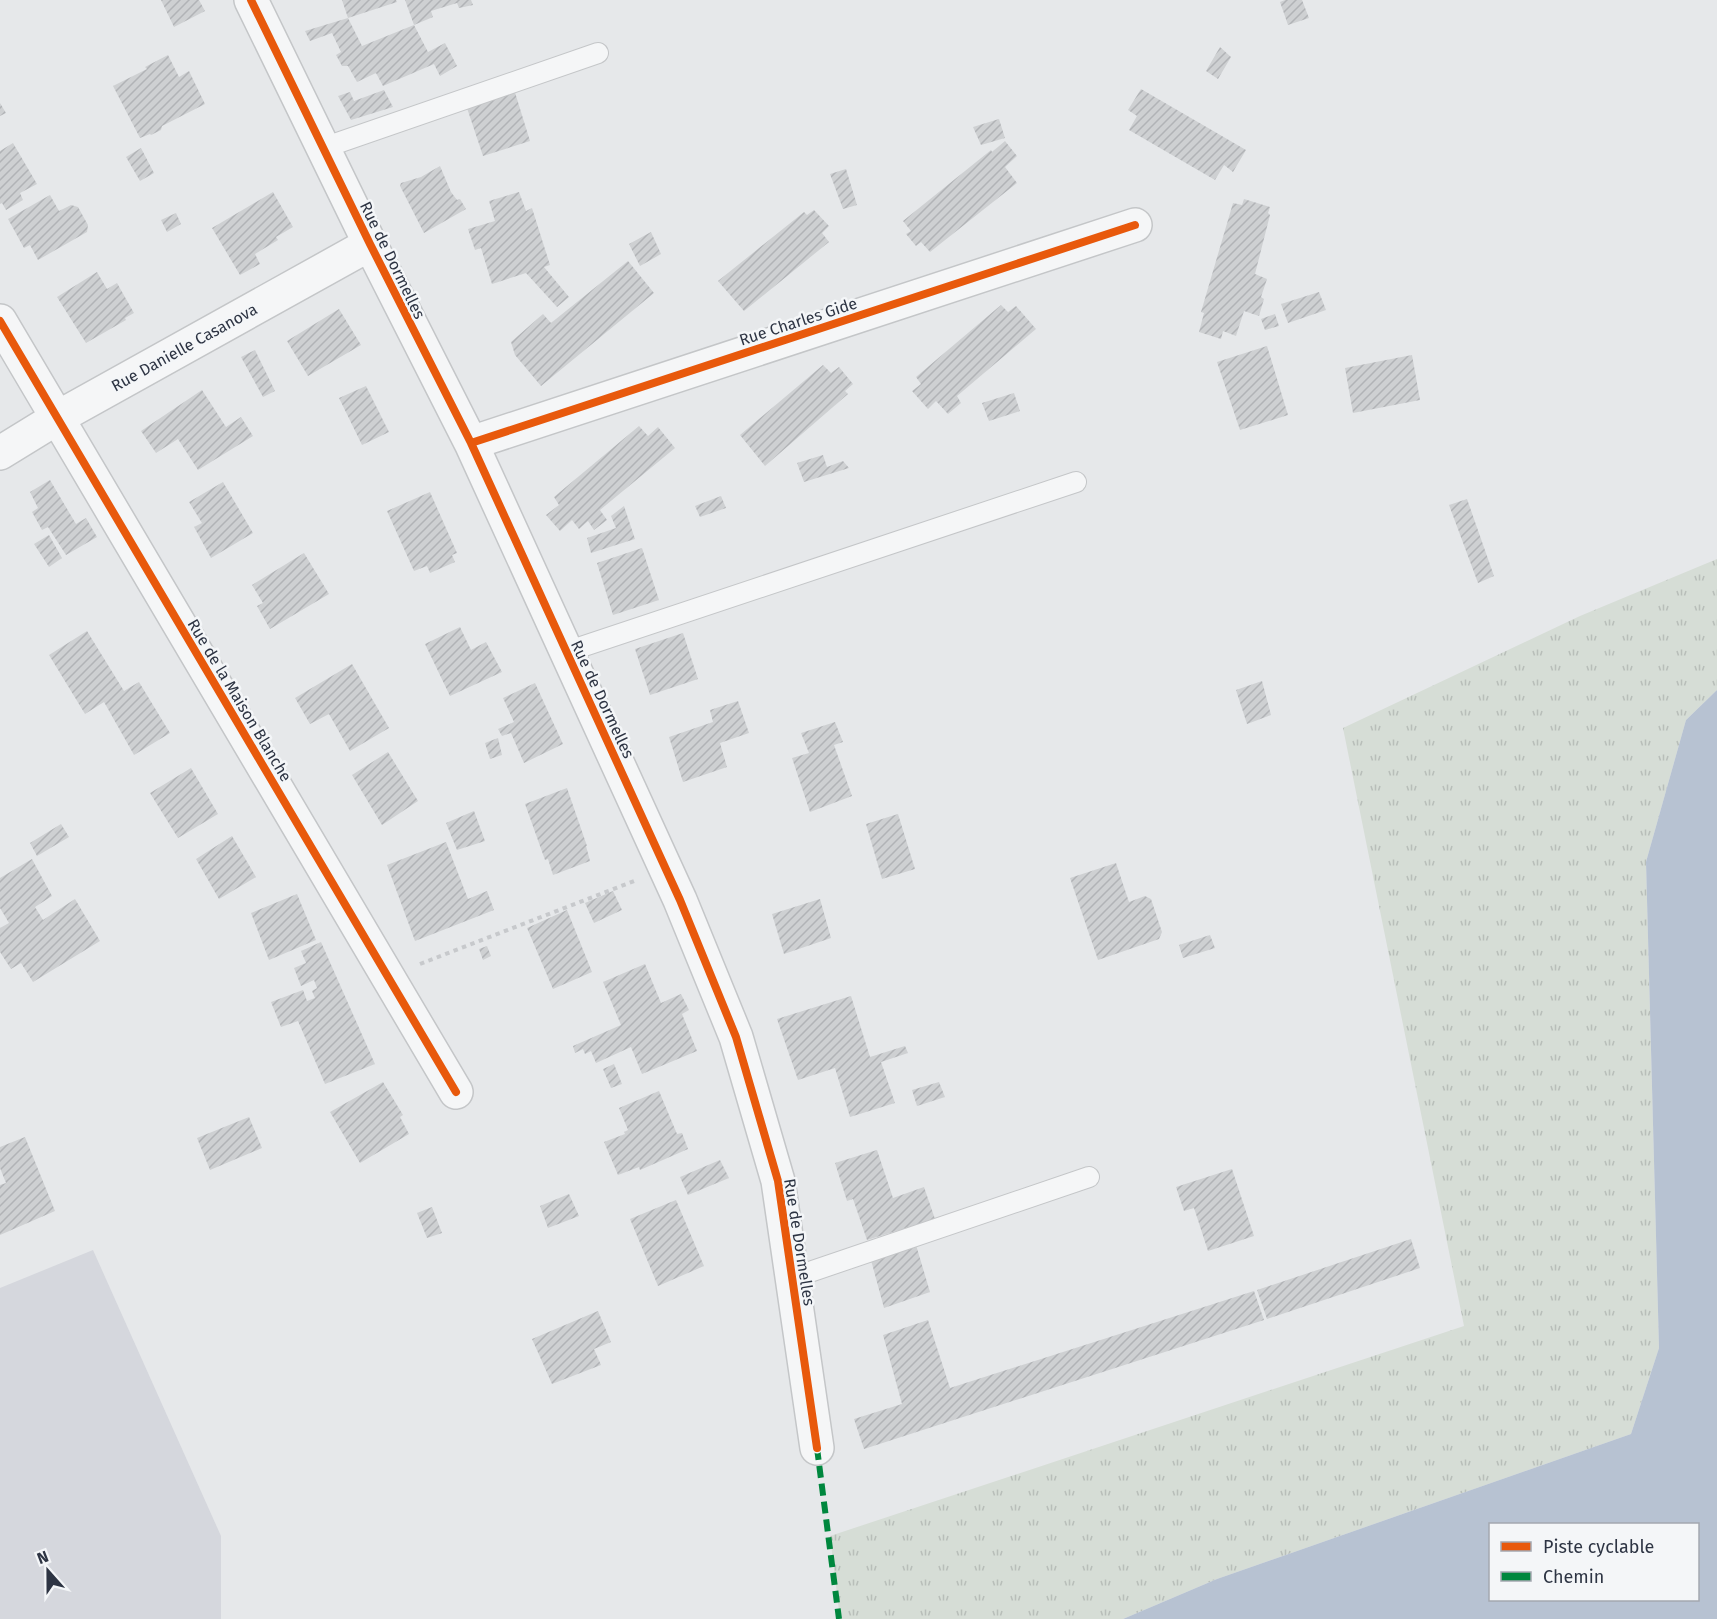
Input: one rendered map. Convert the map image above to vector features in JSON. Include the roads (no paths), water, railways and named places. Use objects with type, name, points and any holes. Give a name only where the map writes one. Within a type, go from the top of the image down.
[{"type":"street","name":"Rue de Dormelles","points":[[251,0],[370,244],[471,443],[665,869],[736,1037],[778,1181],[817,1448]]},
{"type":"street","name":"Rue Charles Gide","points":[[471,443],[1135,225]]},
{"type":"street","name":"Rue Danielle Casanova","points":[[0,453],[57,418],[370,244]]},
{"type":"street","name":"Rue de la Maison Blanche","points":[[0,321],[456,1092]]},
{"type":"lane","points":[[323,148],[598,53]]},
{"type":"lane","points":[[566,652],[1076,482]]},
{"type":"lane","points":[[792,1278],[1089,1177]]},
{"type":"water","points":[[1717,690],[1717,1619],[1123,1619],[1217,1579],[1631,1434],[1659,1348],[1646,862],[1686,720]]}]
